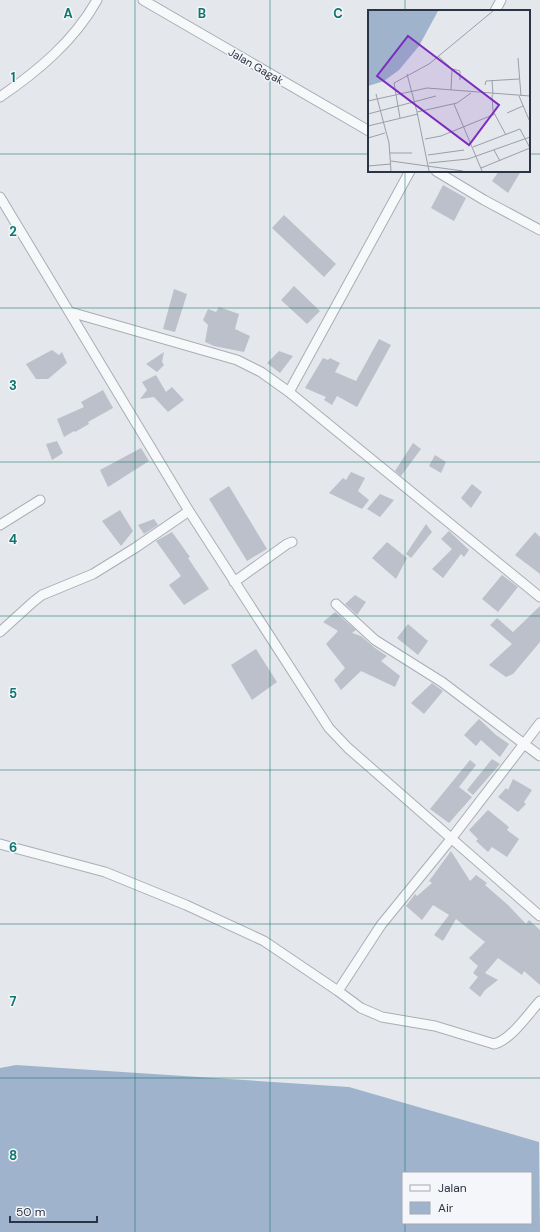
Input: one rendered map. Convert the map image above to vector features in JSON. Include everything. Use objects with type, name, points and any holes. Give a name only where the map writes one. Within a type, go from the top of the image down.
[{"type":"street","points":[[0,97],[23,81],[62,47],[89,15],[97,0]]},
{"type":"street","name":"Jalan Gagak","points":[[143,0],[368,130]]},
{"type":"street","points":[[496,10],[501,0]]},
{"type":"street","points":[[290,392],[409,172]]},
{"type":"street","points":[[438,172],[484,200],[540,230]]},
{"type":"street","points":[[0,197],[189,511],[329,728],[348,748],[540,916]]},
{"type":"street","points":[[70,312],[236,360],[261,372],[290,392],[540,596]]},
{"type":"street","points":[[0,525],[40,500]]},
{"type":"street","points":[[0,632],[32,602],[42,595],[93,574],[135,548],[189,511]]},
{"type":"street","points":[[234,582],[292,542]]},
{"type":"street","points":[[336,604],[375,640],[442,682],[540,756]]},
{"type":"street","points":[[338,991],[381,925],[451,839],[540,723]]},
{"type":"street","points":[[0,844],[105,872],[186,905],[264,941],[338,991],[360,1008],[382,1017],[435,1026],[494,1044],[500,1043],[509,1036],[540,1001]]},
{"type":"water","points":[[16,1065],[349,1087],[539,1142],[540,1232],[0,1232],[0,1068]]},
{"type":"building","points":[[498,172],[520,172],[508,193],[492,181]]},
{"type":"building","points":[[443,185],[466,198],[454,221],[431,208]]},
{"type":"building","points":[[284,215],[336,264],[324,277],[272,228]]},
{"type":"building","points":[[294,286],[320,311],[307,324],[281,300]]},
{"type":"building","points":[[174,289],[187,294],[175,332],[163,329]]},
{"type":"building","points":[[219,307],[239,314],[235,329],[250,336],[244,352],[214,346],[205,342],[208,325],[203,320],[208,309],[216,312]]},
{"type":"building","points":[[379,339],[391,345],[357,407],[337,396],[332,405],[324,400],[326,397],[305,388],[323,358],[328,360],[330,358],[340,363],[335,372],[356,381]]},
{"type":"building","points":[[52,350],[59,355],[62,352],[67,363],[48,379],[36,379],[26,364]]},
{"type":"building","points":[[279,351],[293,356],[280,373],[267,363]]},
{"type":"building","points":[[164,352],[162,362],[164,365],[157,372],[146,364]]},
{"type":"building","points":[[156,375],[166,392],[172,387],[184,400],[168,412],[154,397],[140,399],[147,390],[142,382]]},
{"type":"building","points":[[103,390],[113,408],[88,422],[89,424],[64,437],[57,419],[84,407],[81,402]]},
{"type":"building","points":[[57,441],[63,453],[52,460],[46,444]]},
{"type":"building","points":[[413,443],[421,449],[401,476],[395,471]]},
{"type":"building","points":[[141,448],[149,461],[108,487],[100,470]]},
{"type":"building","points":[[435,455],[446,462],[441,473],[429,466]]},
{"type":"building","points":[[351,472],[365,478],[358,491],[369,500],[362,509],[329,493],[343,478],[346,480]]},
{"type":"building","points":[[472,484],[482,492],[471,508],[461,498]]},
{"type":"building","points":[[229,486],[267,549],[247,561],[209,499]]},
{"type":"building","points":[[380,494],[394,500],[380,517],[367,509]]},
{"type":"building","points":[[120,510],[133,531],[121,546],[102,521]]},
{"type":"building","points":[[154,519],[158,525],[144,534],[138,525]]},
{"type":"building","points":[[426,524],[432,532],[411,558],[406,554]]},
{"type":"building","points":[[449,531],[469,550],[464,557],[461,554],[443,578],[432,569],[452,549],[441,539]]},
{"type":"building","points":[[172,532],[190,557],[188,558],[209,589],[184,605],[169,585],[181,576],[156,541]]},
{"type":"building","points":[[535,532],[540,537],[540,574],[515,555]]},
{"type":"building","points":[[387,542],[407,558],[396,579],[372,558]]},
{"type":"building","points":[[502,575],[518,587],[498,612],[482,599]]},
{"type":"building","points":[[355,595],[366,602],[357,615],[345,604]]},
{"type":"building","points":[[540,606],[540,642],[513,674],[506,677],[489,665],[512,644],[490,625],[497,618],[513,632]]},
{"type":"building","points":[[335,612],[356,630],[352,633],[361,636],[387,656],[381,661],[400,676],[395,687],[361,671],[341,690],[334,680],[345,668],[326,644],[338,631],[323,622]]},
{"type":"building","points":[[408,624],[428,641],[418,655],[397,638]]},
{"type":"building","points":[[256,649],[277,682],[252,700],[231,665]]},
{"type":"building","points":[[432,683],[443,691],[424,714],[411,703]]},
{"type":"building","points":[[479,719],[496,735],[509,744],[500,757],[481,740],[476,746],[464,735]]},
{"type":"building","points":[[492,759],[500,764],[473,795],[467,790]]},
{"type":"building","points":[[470,760],[476,765],[459,787],[472,797],[449,823],[430,809]]},
{"type":"building","points":[[513,779],[532,790],[524,802],[526,804],[518,812],[498,797],[506,788],[508,790]]},
{"type":"building","points":[[488,810],[509,827],[507,830],[519,839],[507,857],[492,847],[488,852],[476,841],[478,839],[469,830]]},
{"type":"building","points":[[451,851],[470,881],[476,875],[487,883],[485,885],[508,905],[526,924],[529,920],[540,930],[540,985],[524,971],[522,975],[498,958],[485,973],[498,980],[485,990],[480,997],[469,988],[478,977],[473,973],[478,966],[469,958],[485,942],[456,919],[443,941],[434,935],[449,915],[433,905],[422,920],[406,906],[415,894],[417,896],[432,883],[429,881]]}]
